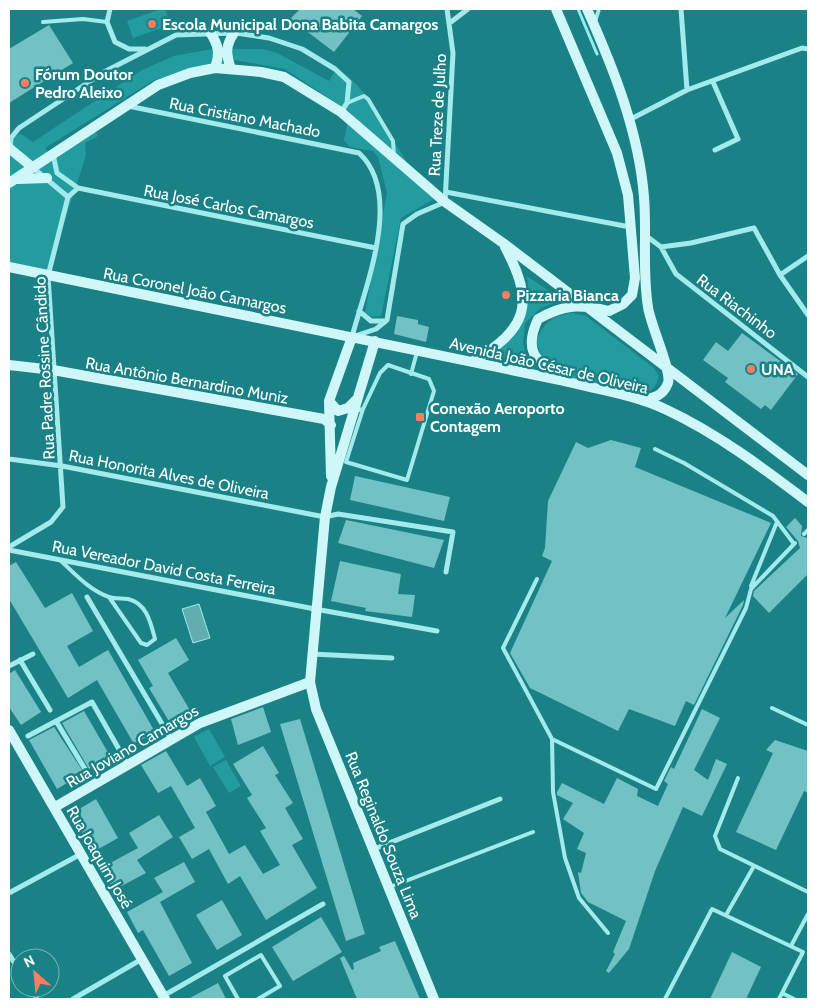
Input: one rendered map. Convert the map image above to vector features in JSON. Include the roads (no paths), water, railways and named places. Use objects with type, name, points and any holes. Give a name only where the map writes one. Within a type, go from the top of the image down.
[{"type":"main road","points":[[556,9],[617,153],[628,195],[635,278],[632,295],[623,304],[609,311],[588,307],[558,308],[538,319],[530,342],[538,362],[560,380]]},
{"type":"main road","points":[[587,9],[629,120],[641,170],[647,304],[656,340],[668,368],[668,381],[663,392],[656,398],[640,400]]},
{"type":"main road","points":[[210,32],[217,42],[220,53],[215,68]]},
{"type":"main road","points":[[231,69],[225,54],[228,42],[234,33]]},
{"type":"main road","name":"Avenida João César de Oliveira","points":[[12,181],[158,85],[190,73],[215,68],[261,72],[284,77],[344,108],[394,158],[808,475]]},
{"type":"main road","points":[[9,148],[32,167]]},
{"type":"main road","points":[[12,181],[31,177],[47,178]]},
{"type":"main road","points":[[472,362],[510,335],[522,315],[522,291],[517,269],[503,243]]},
{"type":"main road","name":"Rua Coronel João Camargos","points":[[9,267],[375,341]]},
{"type":"main road","points":[[331,487],[329,401],[352,337]]},
{"type":"main road","points":[[331,487],[359,410],[359,397],[375,341]]},
{"type":"main road","name":"Avenida João César de Oliveira","points":[[375,341],[560,380],[640,400],[666,409],[747,456],[808,502]]},
{"type":"main road","name":"Rua Antônio Bernardino Muniz","points":[[9,365],[53,370],[324,419],[331,425]]},
{"type":"main road","points":[[329,401],[338,411],[348,408],[359,397]]},
{"type":"main road","points":[[331,425],[359,410]]},
{"type":"main road","name":"Rua Reginaldo Souza Lima","points":[[331,487],[325,517],[315,609],[310,682],[316,709],[434,999]]},
{"type":"main road","name":"Rua Joviano Camargos","points":[[55,807],[200,723],[310,682]]},
{"type":"main road","name":"Rua Joaquim José","points":[[9,730],[13,746],[55,807],[164,998]]},
{"type":"street","points":[[110,9],[107,22],[115,42],[129,50],[145,49]]},
{"type":"street","name":"Rua Treze de Julho","points":[[446,197],[454,53],[451,22],[447,9]]},
{"type":"street","points":[[451,22],[468,9]]},
{"type":"street","points":[[681,9],[687,90]]},
{"type":"street","points":[[9,148],[11,138],[19,128],[104,72],[145,49],[176,35],[210,32],[234,33],[269,38],[302,49],[335,69],[348,82],[344,108]]},
{"type":"street","points":[[629,120],[687,90],[802,48],[808,49]]},
{"type":"street","points":[[713,82],[738,139],[714,150]]},
{"type":"street","name":"Rua Cristiano Machado","points":[[127,106],[359,153],[369,162],[376,183],[381,217],[376,248]]},
{"type":"street","name":"Rua José Carlos Camargos","points":[[53,153],[57,173],[78,188],[376,248]]},
{"type":"street","points":[[32,167],[68,197],[78,188]]},
{"type":"street","name":"Rua Padre Rossine Cândido","points":[[9,549],[51,522],[63,507],[62,466],[53,370],[48,276],[68,197]]},
{"type":"street","points":[[352,337],[376,329],[386,322],[403,224],[416,214],[446,197],[631,227]]},
{"type":"street","points":[[661,247],[691,243],[754,228],[780,275],[808,315]]},
{"type":"street","name":"Rua Riachinho","points":[[645,234],[661,247],[676,274],[808,377]]},
{"type":"street","points":[[352,337],[376,248]]},
{"type":"street","points":[[780,275],[808,256]]},
{"type":"street","points":[[359,311],[371,321],[386,322]]},
{"type":"street","name":"Rua Honorita Alves de Oliveira","points":[[9,459],[62,466],[325,517],[338,514],[453,532],[446,572]]},
{"type":"street","name":"Rua Vereador David Costa Ferreira","points":[[9,549],[315,609],[437,630]]},
{"type":"street","points":[[86,597],[171,739]]},
{"type":"street","points":[[9,666],[33,654]]},
{"type":"street","points":[[312,654],[392,658]]},
{"type":"street","points":[[20,660],[50,710]]},
{"type":"street","points":[[28,736],[92,702],[128,766]]},
{"type":"street","points":[[56,721],[85,769]]},
{"type":"street","points":[[374,849],[500,799]]},
{"type":"street","points":[[9,893],[81,854]]},
{"type":"street","points":[[164,998],[323,904]]},
{"type":"street","points":[[73,999],[143,959]]},
{"type":"lane","points":[[594,24],[599,9]]},
{"type":"lane","points":[[42,22],[83,19],[107,22]]},
{"type":"lane","points":[[344,108],[364,96],[368,100],[393,141],[394,158]]},
{"type":"lane","points":[[411,374],[417,350]]},
{"type":"lane","points":[[388,365],[411,374],[429,379],[434,391],[407,480],[346,462],[359,410],[383,368],[388,365]]},
{"type":"lane","points":[[655,449],[684,463],[772,516],[794,544],[751,589]]},
{"type":"lane","points":[[552,739],[656,789],[746,608],[751,589],[777,522]]},
{"type":"lane","points":[[804,534],[808,530]]},
{"type":"lane","points":[[60,560],[82,582],[109,597],[131,600],[142,607],[149,619],[155,639],[147,645],[141,643],[109,597]]},
{"type":"lane","points":[[537,579],[503,648],[552,739],[553,792],[564,858],[579,898],[608,933]]},
{"type":"lane","points":[[772,708],[808,725]]},
{"type":"lane","points":[[738,778],[715,836],[720,849],[808,892]]},
{"type":"lane","points":[[390,887],[533,832]]},
{"type":"lane","points":[[726,915],[754,866]]},
{"type":"lane","points":[[665,999],[712,909],[803,952],[779,999]]},
{"type":"lane","points":[[791,946],[808,914]]},
{"type":"lane","points":[[238,999],[225,976],[261,955],[280,986],[258,999]]},
{"type":"lane","points":[[782,993],[794,999]]},
{"type":"waterway","points":[[578,9],[597,54]]},
{"type":"place","name":"Escola Municipal Dona Babita Camargos","points":[[152,24]]},
{"type":"place","name":"Fórum Doutor Pedro Aleixo","points":[[25,83]]},
{"type":"place","name":"Pizzaria Bianca","points":[[506,295]]},
{"type":"place","name":"UNA","points":[[751,369]]},
{"type":"place","name":"Conexão Aeroporto Contagem","points":[[420,417]]}]
